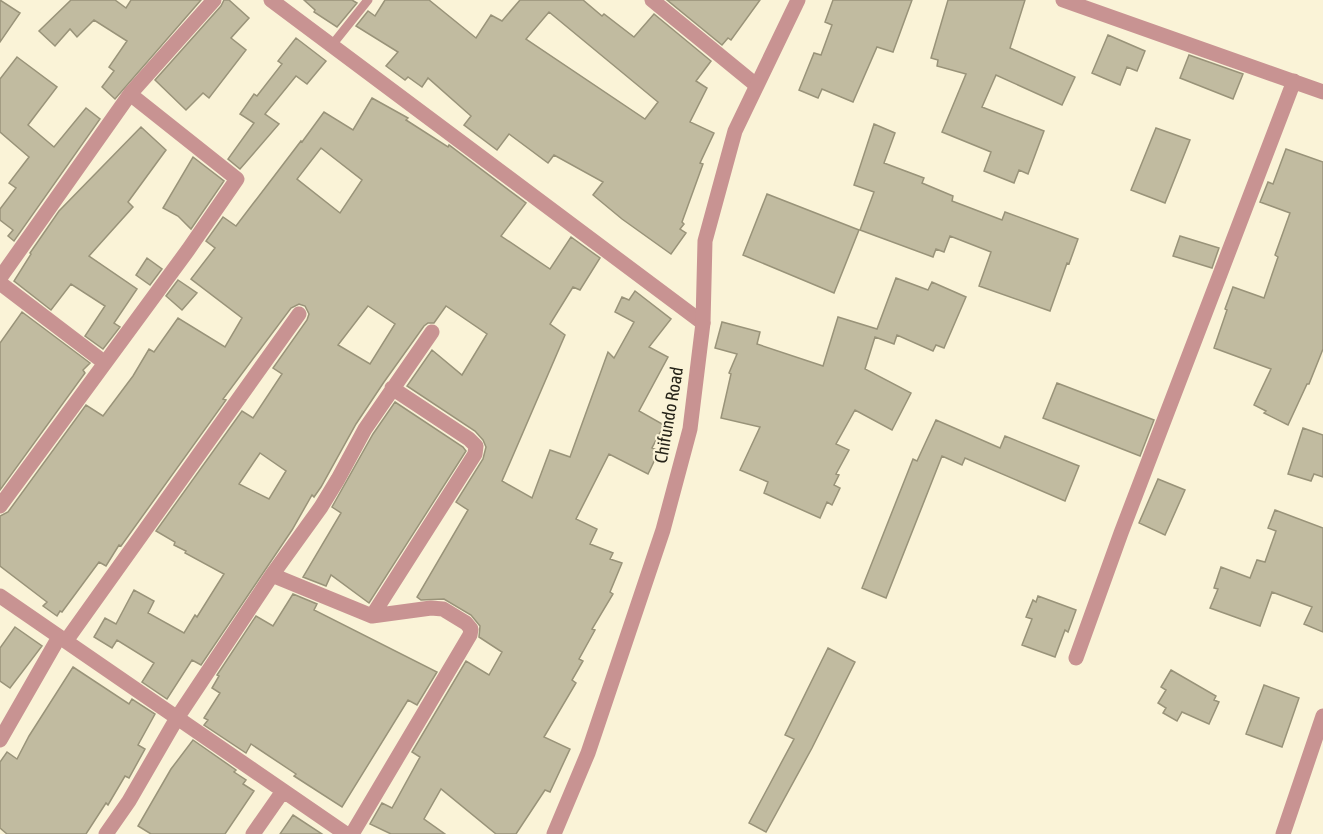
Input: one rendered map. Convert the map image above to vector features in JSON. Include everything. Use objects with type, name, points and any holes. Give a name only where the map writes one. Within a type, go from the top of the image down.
[{"type":"street","points":[[0,278],[130,94],[214,0]]},
{"type":"street","points":[[271,0],[702,323]]},
{"type":"street","points":[[652,0],[756,85]]},
{"type":"street","name":"Chifundo Road","points":[[554,834],[588,753],[663,530],[690,429],[702,323],[705,241],[735,131],[798,0]]},
{"type":"street","points":[[1063,0],[1323,92]]},
{"type":"street","points":[[1076,658],[1121,533],[1294,81]]},
{"type":"street","points":[[0,506],[188,250],[237,179],[130,94]]},
{"type":"street","points":[[0,284],[105,363]]},
{"type":"street","points":[[0,740],[62,639],[299,314]]},
{"type":"street","points":[[106,834],[129,801],[177,718],[272,575],[321,507],[365,429],[432,332]]},
{"type":"street","points":[[372,616],[475,454],[476,446],[392,388]]},
{"type":"street","points":[[272,575],[372,616],[431,608],[443,609],[466,623],[471,629],[470,635],[352,834]]},
{"type":"street","points":[[0,596],[346,834]]},
{"type":"street","points":[[1283,834],[1320,735],[1323,716]]},
{"type":"street","points":[[253,834],[283,790]]},
{"type":"lane","points":[[332,45],[368,0]]},
{"type":"building","points":[[0,0],[20,13],[0,42]]},
{"type":"building","points":[[71,0],[115,0],[126,8],[131,0],[201,0],[115,99],[102,87],[114,71],[109,67],[127,41],[94,20],[77,37],[70,29],[55,46],[39,31]]},
{"type":"building","points":[[224,0],[229,0],[249,18],[231,38],[246,50],[209,98],[203,93],[186,110],[155,80]]},
{"type":"building","points":[[304,0],[352,0],[357,3],[337,27],[314,12],[315,10]]},
{"type":"building","points":[[385,0],[429,0],[476,38],[491,15],[502,21],[520,0],[583,0],[634,37],[654,14],[711,61],[696,81],[707,88],[690,122],[714,133],[700,163],[703,164],[682,222],[684,224],[680,229],[686,233],[671,254],[593,195],[603,182],[554,155],[548,163],[509,134],[497,150],[464,125],[471,116],[428,78],[422,87],[408,77],[405,80],[386,66],[398,52],[356,26],[368,11],[375,16]],"holes":[[[549,12],[658,102],[645,119],[526,39]]]},
{"type":"building","points":[[667,0],[760,0],[731,40],[728,38],[722,45]]},
{"type":"building","points":[[833,0],[912,0],[893,52],[877,47],[853,102],[822,89],[818,98],[799,90],[814,53],[821,55],[832,25],[825,22]]},
{"type":"building","points":[[948,0],[1025,0],[1010,48],[1075,77],[1062,105],[996,75],[982,107],[1044,131],[1028,174],[1019,170],[1014,183],[984,171],[991,152],[942,132],[966,74],[937,66],[938,60],[931,58]]},
{"type":"building","points":[[1108,35],[1145,51],[1137,71],[1127,67],[1120,85],[1092,73]]},
{"type":"building","points":[[296,38],[326,61],[307,84],[296,76],[265,114],[279,124],[240,169],[228,159],[254,123],[240,114],[254,94],[257,96],[282,64],[278,61]]},
{"type":"building","points":[[1189,55],[1243,74],[1233,99],[1180,78]]},
{"type":"building","points":[[17,57],[57,87],[28,125],[54,147],[86,108],[100,119],[14,241],[8,236],[13,230],[0,220],[0,209],[16,188],[9,183],[29,157],[0,132],[0,79]]},
{"type":"building","points":[[372,98],[408,118],[406,120],[448,147],[449,145],[526,203],[501,236],[550,269],[571,237],[600,258],[580,290],[573,287],[550,324],[565,335],[502,481],[532,498],[550,450],[570,457],[608,352],[614,358],[634,322],[615,312],[622,297],[629,300],[635,291],[671,319],[649,347],[668,357],[639,411],[664,425],[652,448],[659,451],[648,474],[609,454],[576,519],[597,529],[590,544],[613,553],[610,559],[622,563],[610,592],[613,594],[592,629],[595,630],[579,659],[583,661],[572,680],[576,683],[544,737],[570,749],[550,792],[545,790],[516,834],[496,834],[441,789],[424,819],[445,834],[391,834],[370,824],[382,803],[392,808],[420,757],[412,752],[466,661],[489,675],[502,652],[479,637],[480,626],[471,615],[444,599],[421,600],[417,597],[468,510],[456,502],[483,459],[486,447],[475,431],[407,386],[432,350],[462,375],[487,334],[446,306],[434,323],[424,326],[384,382],[356,424],[321,487],[314,497],[312,495],[292,530],[201,665],[192,660],[167,699],[142,682],[154,663],[117,640],[112,648],[94,637],[105,618],[116,624],[134,590],[154,601],[148,613],[184,633],[195,615],[197,617],[224,574],[185,553],[186,551],[174,545],[175,542],[156,531],[242,411],[253,418],[282,374],[273,368],[307,320],[309,314],[305,306],[299,304],[291,308],[223,399],[226,400],[106,566],[99,562],[62,612],[60,611],[57,616],[43,606],[47,602],[0,566],[0,516],[8,512],[86,405],[103,416],[133,376],[149,349],[154,352],[178,318],[225,347],[242,318],[191,279],[215,248],[206,241],[223,217],[236,226],[324,112],[353,130]],"holes":[[[321,148],[362,180],[340,213],[297,179]],[[368,306],[395,324],[370,364],[338,345]],[[260,453],[286,471],[269,499],[239,484]]]},
{"type":"building","points":[[874,124],[895,133],[884,163],[924,178],[922,183],[953,196],[952,201],[1002,220],[1005,212],[1078,239],[1050,311],[979,286],[991,252],[950,236],[944,252],[936,249],[933,257],[860,230],[874,192],[854,185]]},
{"type":"building","points":[[141,127],[166,150],[128,202],[133,207],[89,256],[137,289],[114,323],[120,327],[103,349],[85,336],[105,306],[71,284],[51,310],[14,281],[59,211]]},
{"type":"building","points":[[1156,128],[1190,140],[1165,203],[1131,190]]},
{"type":"building","points":[[1286,149],[1323,162],[1323,349],[1309,384],[1288,425],[1264,413],[1266,411],[1254,405],[1271,369],[1214,348],[1233,287],[1264,298],[1278,257],[1275,255],[1290,213],[1260,202],[1268,182],[1273,184]]},
{"type":"building","points":[[193,157],[224,181],[191,229],[178,216],[163,208]]},
{"type":"building","points":[[767,194],[859,230],[834,293],[743,255]]},
{"type":"building","points":[[1180,236],[1219,248],[1212,268],[1173,256]]},
{"type":"building","points":[[147,258],[162,269],[150,285],[136,275]]},
{"type":"building","points":[[896,278],[928,290],[932,282],[966,297],[944,348],[936,345],[933,351],[897,335],[894,344],[875,337],[865,369],[911,393],[892,430],[855,410],[836,444],[849,450],[836,474],[839,475],[834,485],[840,488],[832,505],[827,502],[820,518],[764,493],[768,482],[740,470],[760,427],[721,418],[731,374],[729,373],[737,354],[715,348],[722,322],[760,332],[757,344],[823,366],[838,317],[877,329]]},
{"type":"building","points":[[178,280],[197,293],[182,310],[166,296]]},
{"type":"building","points":[[22,312],[90,363],[0,490],[0,343]]},
{"type":"building","points":[[1057,383],[1154,420],[1140,456],[1043,418]]},
{"type":"building","points":[[395,402],[466,451],[369,603],[331,575],[326,586],[303,577],[341,513],[332,507],[373,434]]},
{"type":"building","points":[[936,420],[1000,448],[1005,436],[1079,466],[1065,501],[965,458],[962,465],[942,456],[886,598],[862,588],[913,459],[917,461]]},
{"type":"building","points":[[1303,428],[1323,435],[1323,477],[1314,474],[1311,481],[1288,474]]},
{"type":"building","points":[[1158,479],[1185,490],[1165,535],[1139,523]]},
{"type":"building","points":[[1275,510],[1323,528],[1323,632],[1304,624],[1312,607],[1272,592],[1260,626],[1210,608],[1218,589],[1214,588],[1221,567],[1250,578],[1257,560],[1265,562],[1276,531],[1268,528]]},
{"type":"building","points":[[293,594],[317,604],[314,610],[437,672],[417,705],[408,700],[342,807],[294,776],[296,774],[251,744],[246,753],[204,725],[208,720],[204,718],[220,693],[212,688],[219,676],[217,675],[256,616],[273,626]]},
{"type":"building","points":[[1038,596],[1076,610],[1068,632],[1065,630],[1055,657],[1022,645],[1032,619],[1026,617],[1033,600],[1036,602]]},
{"type":"building","points":[[15,627],[42,646],[10,688],[0,681],[0,648]]},
{"type":"building","points":[[828,648],[855,662],[766,832],[749,823],[794,739],[785,735]]},
{"type":"building","points":[[73,667],[129,704],[132,699],[155,714],[138,745],[145,749],[129,778],[125,776],[108,805],[106,803],[86,834],[7,834],[0,828],[0,762],[7,752],[17,759]]},
{"type":"building","points":[[1171,670],[1216,696],[1214,700],[1219,702],[1209,724],[1182,712],[1177,721],[1163,713],[1166,708],[1158,703],[1166,690],[1161,687]]},
{"type":"building","points":[[1264,685],[1299,698],[1282,747],[1246,734]]},
{"type":"building","points":[[193,740],[236,770],[234,772],[246,780],[243,784],[254,791],[225,834],[151,834],[138,826],[171,769]]},
{"type":"building","points":[[293,815],[322,834],[280,834]]}]
